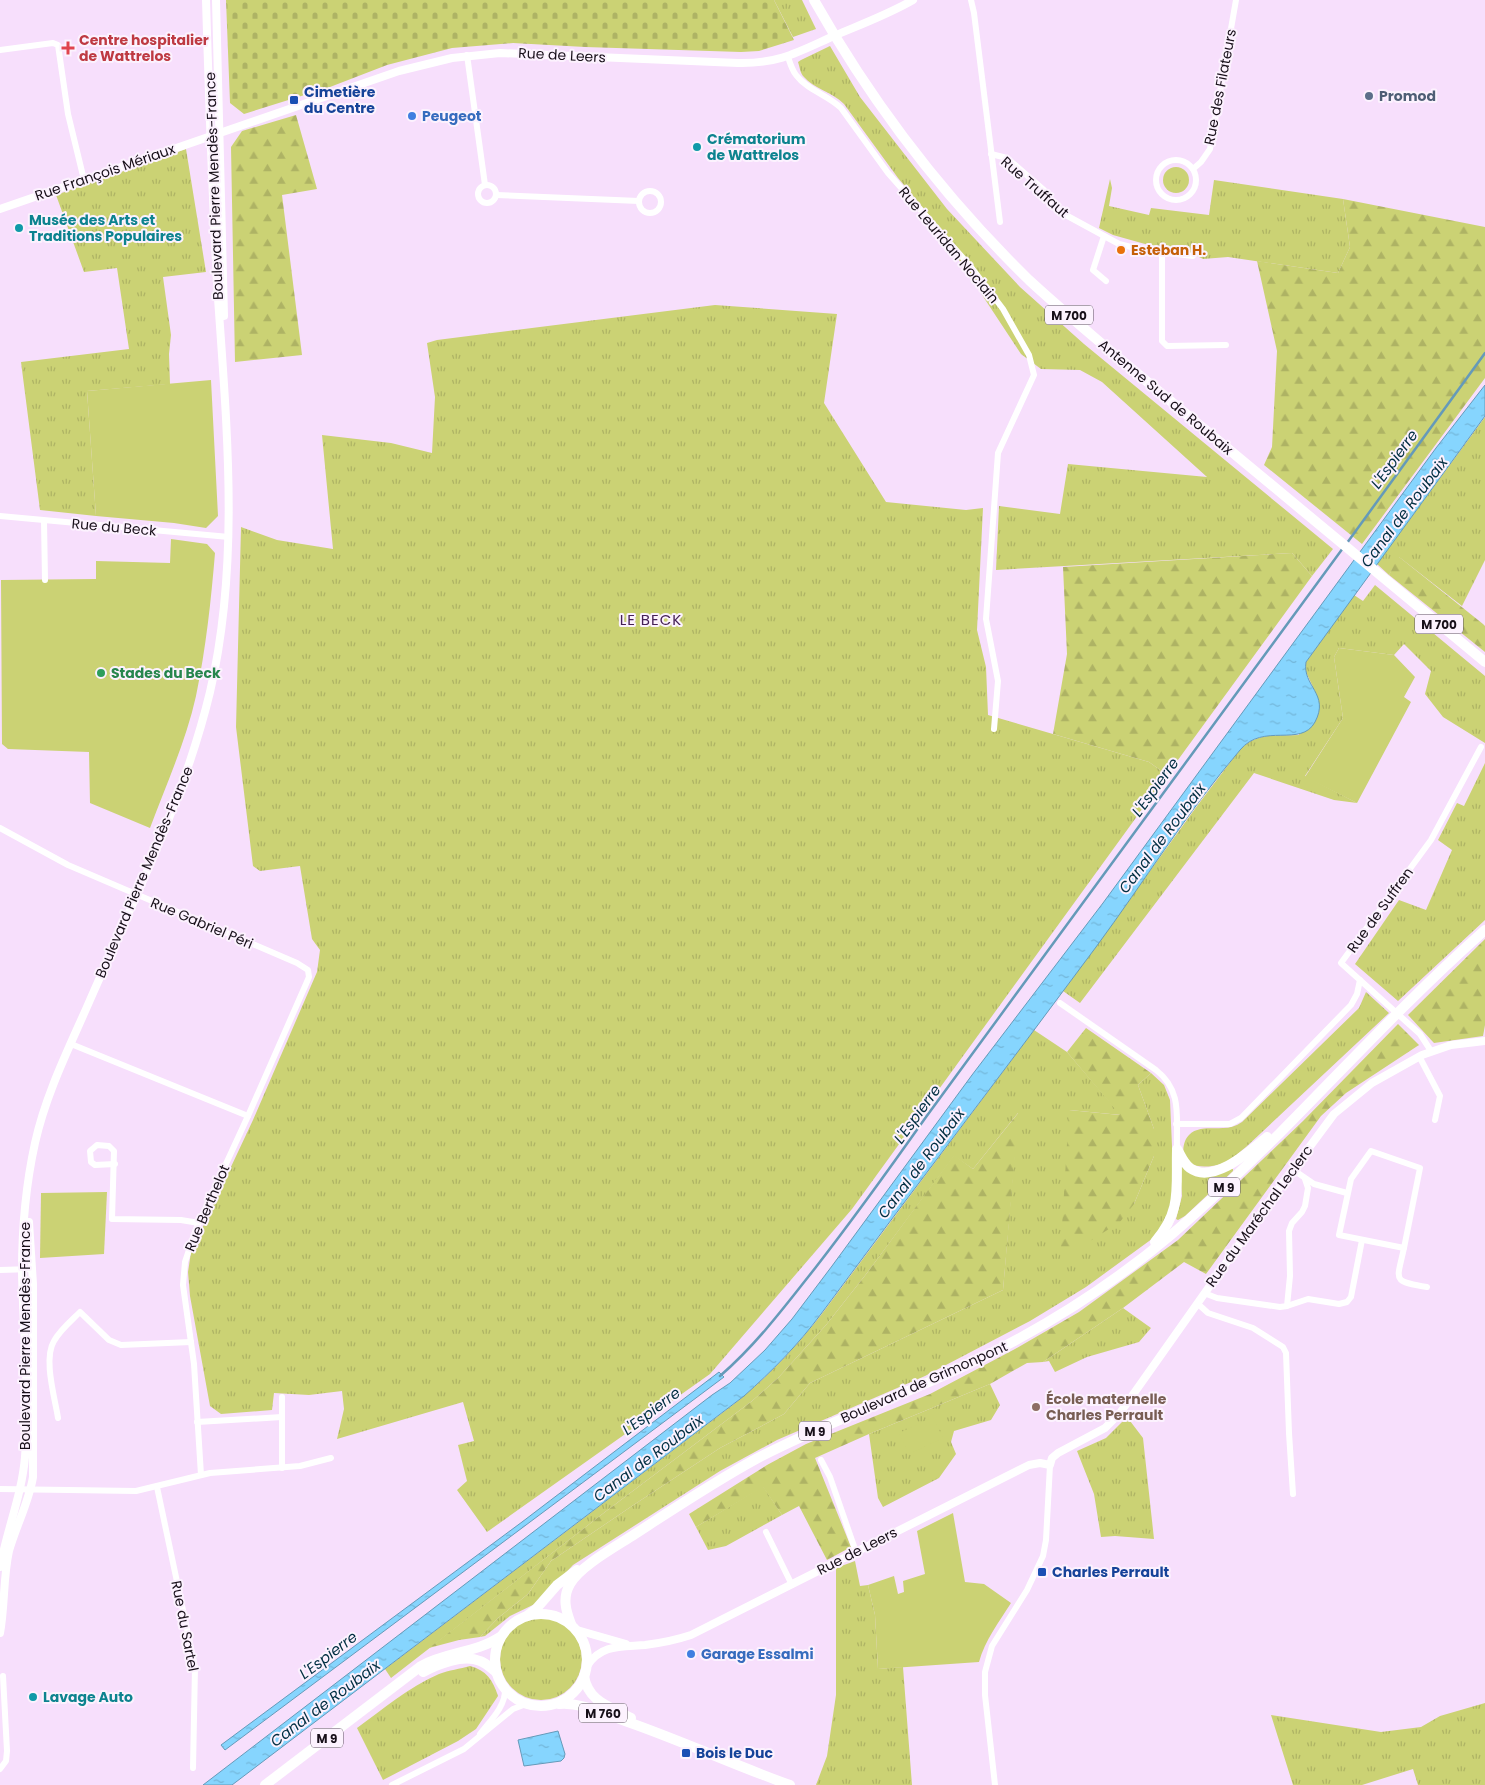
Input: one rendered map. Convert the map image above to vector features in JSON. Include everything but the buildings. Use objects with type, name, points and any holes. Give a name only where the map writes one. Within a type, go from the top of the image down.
[{"type":"main road","name":"Antenne Sud de Roubaix","points":[[814,0],[880,106],[937,181],[983,233],[1030,280],[1096,339],[1485,662]]},
{"type":"main road","name":"M 9","points":[[1138,1261],[1209,1202],[1408,1003],[1485,930]]},
{"type":"main road","points":[[1177,1149],[1186,1164],[1194,1170],[1204,1172],[1225,1168],[1274,1132],[1301,1106],[1316,1096]]},
{"type":"main road","points":[[1138,1261],[1162,1234],[1173,1215],[1176,1199],[1177,1149]]},
{"type":"main road","name":"Boulevard de Grimonpont","points":[[528,1615],[565,1578],[761,1456],[961,1368],[1039,1327],[1138,1261]]},
{"type":"main road","name":"Boulevard de Grimonpont","points":[[574,1627],[565,1601],[569,1585],[578,1575],[602,1556]]},
{"type":"main road","points":[[543,1613],[553,1614],[574,1627],[586,1647],[586,1671],[572,1694],[553,1704],[537,1706],[526,1704],[514,1698],[505,1689],[496,1672],[495,1652],[501,1636],[510,1624],[528,1615],[543,1613]]},
{"type":"main road","name":"M 9","points":[[265,1785],[415,1670],[434,1659],[483,1647],[501,1636]]},
{"type":"main road","name":"M 9","points":[[389,1691],[432,1667],[457,1660],[478,1660],[496,1672]]},
{"type":"main road","name":"M 760","points":[[586,1671],[589,1691],[596,1699],[653,1730]]},
{"type":"main road","name":"M 760","points":[[553,1704],[568,1703],[578,1705],[653,1730],[738,1766],[790,1785]]},
{"type":"main road","name":"M 760","points":[[738,1766],[777,1785]]},
{"type":"street","name":"Boulevard Pierre Mendès-France","points":[[206,0],[211,136],[222,315]]},
{"type":"street","name":"Boulevard Pierre Mendès-France","points":[[0,1567],[24,1464],[26,1436],[22,1270],[25,1212],[40,1123],[71,1044],[181,789],[194,751],[210,692],[222,623],[229,537],[222,343],[220,133],[216,0]]},
{"type":"street","name":"Rue de Leers","points":[[211,136],[399,71],[467,55],[516,53],[743,63],[767,62],[788,57],[882,16],[913,0]]},
{"type":"street","points":[[971,0],[1000,222]]},
{"type":"street","name":"Rue des Filateurs","points":[[1193,169],[1201,162],[1210,149],[1236,0]]},
{"type":"street","points":[[0,50],[53,43],[58,45],[68,114],[84,180]]},
{"type":"street","points":[[467,55],[485,185]]},
{"type":"street","name":"Rue Leuridan Noclain","points":[[788,57],[794,72],[800,80],[832,100],[841,108],[888,173],[971,267],[1002,310],[1029,355],[1034,376],[998,453],[986,619],[998,681],[994,729]]},
{"type":"street","name":"Rue François Mériaux","points":[[0,209],[211,136]]},
{"type":"street","name":"Rue Truffaut","points":[[991,154],[1007,158],[1044,190],[1062,213],[1104,236],[1130,247],[1193,256]]},
{"type":"street","points":[[1169,161],[1182,161],[1193,169],[1196,174],[1196,186],[1189,196],[1184,199],[1167,198],[1158,189],[1156,176],[1163,164],[1169,161]]},
{"type":"street","points":[[485,185],[493,187],[496,195],[490,202],[484,202],[479,199],[478,190],[485,185]]},
{"type":"street","points":[[496,195],[639,201]]},
{"type":"street","points":[[1104,236],[1093,270],[1106,281]]},
{"type":"street","points":[[1162,253],[1162,342],[1167,346],[1226,345]]},
{"type":"street","name":"Rue du Beck","points":[[0,516],[229,537]]},
{"type":"street","points":[[44,521],[45,580]]},
{"type":"street","name":"Rue de Suffren","points":[[1431,1051],[1420,1034],[1341,963],[1431,840],[1481,747]]},
{"type":"street","name":"Rue Gabriel Péri","points":[[0,828],[68,866],[297,963]]},
{"type":"street","name":"Rue Berthelot","points":[[201,1475],[191,1342],[183,1274],[187,1254],[199,1223],[309,977],[306,967],[297,963]]},
{"type":"street","points":[[1176,1124],[1230,1124],[1241,1118],[1350,1005],[1357,994],[1360,980]]},
{"type":"street","points":[[1060,1003],[1163,1076],[1172,1086],[1177,1149]]},
{"type":"street","name":"Rue du Maréchal Leclerc","points":[[1050,1464],[1055,1455],[1105,1428],[1116,1418],[1292,1169],[1328,1121],[1342,1106],[1372,1083],[1419,1056],[1451,1045],[1485,1040]]},
{"type":"street","points":[[71,1044],[248,1116]]},
{"type":"street","points":[[1419,1056],[1440,1096],[1435,1120]]},
{"type":"street","points":[[1404,1248],[1339,1235],[1347,1194],[1353,1176],[1371,1151],[1420,1168],[1399,1274],[1400,1279],[1406,1283],[1427,1287]]},
{"type":"street","points":[[115,1164],[112,1219],[187,1220],[199,1223]]},
{"type":"street","points":[[1292,1169],[1316,1185],[1347,1194]]},
{"type":"street","points":[[1287,1306],[1290,1276],[1289,1231],[1292,1223],[1305,1206],[1308,1188],[1305,1178]]},
{"type":"street","name":"Boulevard Pierre Mendès-France","points":[[0,1633],[9,1553],[30,1490],[34,1463],[29,1182]]},
{"type":"street","points":[[1204,1293],[1217,1298],[1280,1307],[1308,1298],[1339,1304],[1348,1302],[1362,1240]]},
{"type":"street","points":[[0,1270],[32,1269]]},
{"type":"street","points":[[1197,1304],[1208,1313],[1253,1328],[1283,1347],[1286,1353],[1293,1494]]},
{"type":"street","points":[[58,1418],[50,1366],[51,1348],[56,1337],[80,1312],[109,1340],[121,1345],[191,1342]]},
{"type":"street","points":[[282,1397],[282,1468]]},
{"type":"street","points":[[197,1422],[282,1417]]},
{"type":"street","points":[[0,1489],[127,1492],[157,1487],[201,1475],[308,1465],[331,1458]]},
{"type":"street","points":[[821,1460],[832,1483],[856,1552]]},
{"type":"street","name":"Rue de Leers","points":[[586,1671],[594,1657],[604,1650],[616,1646],[652,1644],[683,1638],[1030,1465],[1037,1462],[1050,1464]]},
{"type":"street","points":[[995,1785],[986,1711],[985,1672],[992,1646],[1027,1590],[1043,1556],[1050,1464]]},
{"type":"street","name":"Rue du Sartel","points":[[157,1487],[195,1667],[193,1768]]},
{"type":"street","points":[[766,1532],[792,1585]]},
{"type":"street","name":"Rue de Leers","points":[[574,1627],[595,1636],[632,1645]]},
{"type":"street","points":[[0,1769],[6,1761],[7,1751],[3,1676]]},
{"type":"street","points":[[475,1741],[502,1704],[505,1689]]},
{"type":"street","points":[[392,1785],[464,1750],[512,1709],[526,1704]]},
{"type":"street","points":[[0,1761],[7,1751]]},
{"type":"green space","points":[[226,0],[774,0],[794,40],[759,51],[741,52],[513,43],[452,48],[387,65],[330,87],[244,114],[230,103]]},
{"type":"green space","points":[[774,0],[802,0],[816,29],[793,37]]},
{"type":"green space","points":[[830,46],[860,97],[947,209],[1020,287],[1084,344],[1333,549],[1312,576],[1292,553],[996,570],[999,506],[1060,514],[1068,464],[1207,477],[1102,382],[1080,370],[1041,369],[1021,354],[930,216],[898,178],[844,104],[812,84],[802,74],[798,62]]},
{"type":"green space","points":[[296,115],[317,189],[282,195],[302,355],[235,362],[231,147],[242,131]]},
{"type":"green space","points":[[186,149],[206,272],[163,277],[171,335],[169,354],[170,384],[87,391],[96,516],[40,510],[21,362],[129,349],[117,268],[84,272],[56,195]]},
{"type":"green space","points":[[1176,167],[1185,171],[1189,180],[1185,189],[1176,193],[1167,189],[1163,180],[1167,171]]},
{"type":"green space","points":[[1110,179],[1112,188],[1109,206],[1149,215],[1151,208],[1209,215],[1214,180],[1343,199],[1350,247],[1338,273],[1228,257],[1203,259],[1189,252],[1145,244],[1113,235],[1099,228]]},
{"type":"green space","points":[[1343,199],[1485,227],[1485,378],[1362,544],[1264,465],[1272,447],[1277,351],[1257,261],[1338,273],[1350,247]]},
{"type":"green space","points":[[715,305],[837,314],[824,403],[886,502],[966,510],[983,508],[977,630],[986,667],[988,715],[1149,762],[1167,775],[852,1209],[710,1374],[487,1532],[457,1490],[467,1481],[458,1445],[474,1441],[463,1402],[337,1439],[344,1409],[342,1391],[309,1395],[274,1393],[272,1410],[221,1414],[210,1406],[190,1296],[188,1272],[191,1252],[253,1120],[317,972],[320,950],[312,939],[300,866],[260,871],[253,866],[236,727],[241,527],[277,540],[333,549],[322,435],[391,443],[432,453],[435,397],[427,343],[437,340]]},
{"type":"green space","points":[[211,380],[218,516],[206,528],[174,523],[96,516],[87,391]]},
{"type":"green space","points":[[1485,417],[1485,560],[1462,606],[1399,557],[1389,575],[1377,564]]},
{"type":"green space","name":"Stades du Beck","points":[[171,539],[207,544],[215,553],[203,660],[192,713],[150,828],[90,803],[89,752],[8,749],[2,744],[1,580],[96,579],[96,561],[170,563]]},
{"type":"green space","points":[[1292,553],[1312,576],[1167,775],[1149,762],[1053,734],[1067,654],[1063,567]]},
{"type":"green space","points":[[1398,556],[1485,626],[1485,652],[1389,575]]},
{"type":"green space","points":[[1375,585],[1485,676],[1485,743],[1443,717],[1425,694],[1431,671],[1404,644],[1394,655],[1339,648],[1334,657],[1343,718],[1305,776],[1357,803],[1334,800],[1254,773],[1080,1003],[1063,991],[1241,748],[1262,737],[1299,735],[1313,687],[1305,670],[1306,662],[1354,595],[1363,601]]},
{"type":"green space","points":[[1339,648],[1394,655],[1415,677],[1404,697],[1411,702],[1357,803],[1305,777],[1343,718],[1334,657]]},
{"type":"green space","points":[[1485,763],[1485,920],[1398,1001],[1355,964],[1399,900],[1426,910],[1452,850],[1438,840],[1457,803],[1464,806]]},
{"type":"green space","points":[[1485,939],[1485,1025],[1483,1036],[1434,1043],[1408,1015]]},
{"type":"green space","points":[[1366,992],[1389,1013],[1246,1147],[1222,1164],[1200,1166],[1189,1163],[1186,1160],[1183,1149],[1185,1141],[1192,1132],[1201,1129],[1228,1128],[1242,1122],[1359,1008]]},
{"type":"green space","points":[[1398,1024],[1419,1045],[1346,1093],[1321,1116],[1206,1274],[1184,1262],[1123,1308],[1043,1362],[1027,1363],[990,1384],[815,1458],[851,1547],[827,1560],[799,1506],[782,1515],[763,1487],[696,1527],[689,1514],[767,1465],[806,1444],[930,1394],[1015,1349],[1079,1312],[1178,1240],[1303,1121]]},
{"type":"green space","points":[[1086,1028],[1151,1073],[1138,1085],[1154,1129],[1154,1156],[1134,1204],[1120,1222],[1060,1260],[1069,1110],[1120,1115],[1067,1052]]},
{"type":"green space","points":[[1034,1030],[1067,1052],[1121,1115],[1069,1110],[1134,1204],[1154,1156],[1154,1129],[1138,1085],[1151,1073],[1164,1085],[1170,1100],[1173,1200],[1168,1219],[1156,1236],[1086,1287],[1030,1321],[925,1376],[777,1440],[720,1471],[573,1565],[537,1603],[510,1616],[485,1636],[480,1637],[498,1618],[528,1594],[551,1561],[720,1448],[784,1414],[810,1383],[1003,1290],[1018,1113],[973,1169],[954,1156],[826,1325],[778,1378],[752,1401],[391,1678],[385,1669],[734,1404],[780,1362],[821,1315]]},
{"type":"green space","points":[[1019,1112],[1003,1290],[810,1383],[784,1414],[720,1448],[551,1561],[528,1594],[498,1618],[480,1637],[429,1648],[752,1401],[778,1378],[826,1325],[954,1155],[973,1169]]},
{"type":"green space","points":[[1181,1167],[1233,1169],[1233,1171],[1185,1216],[1178,1220],[1176,1219],[1182,1196]]},
{"type":"green space","points":[[107,1192],[104,1254],[40,1258],[41,1193]]},
{"type":"green space","points":[[1123,1308],[1151,1328],[1139,1342],[1087,1357],[1055,1372],[1049,1361],[1043,1362]]},
{"type":"green space","points":[[990,1384],[1000,1405],[991,1420],[954,1431],[951,1442],[956,1454],[939,1478],[883,1507],[878,1498],[869,1434]]},
{"type":"green space","points":[[933,1417],[943,1438],[909,1454],[899,1433]]},
{"type":"green space","points":[[1127,1417],[1143,1438],[1154,1539],[1115,1536],[1101,1537],[1094,1494],[1077,1451],[1106,1438]]},
{"type":"green space","points":[[763,1486],[782,1515],[726,1546],[708,1550],[696,1527]]},
{"type":"green space","points":[[953,1513],[965,1582],[984,1584],[1011,1603],[997,1624],[979,1662],[878,1669],[875,1615],[868,1585],[894,1576],[898,1594],[904,1592],[903,1581],[925,1574],[917,1531]]},
{"type":"green space","points":[[855,1561],[860,1586],[868,1585],[875,1615],[878,1669],[903,1667],[912,1785],[816,1785],[827,1756],[836,1695],[836,1568]]},
{"type":"green space","points":[[541,1618],[557,1621],[570,1630],[579,1643],[582,1659],[579,1675],[570,1688],[557,1697],[541,1700],[525,1697],[512,1688],[503,1675],[500,1659],[503,1643],[512,1630],[525,1621]]},
{"type":"green space","points":[[470,1666],[488,1676],[498,1696],[476,1729],[458,1741],[383,1780],[357,1728],[417,1685],[443,1673]]},
{"type":"green space","points":[[1485,1703],[1485,1785],[1418,1785],[1413,1769],[1362,1785],[1293,1785],[1271,1715],[1381,1732],[1421,1727],[1440,1716]]},
{"type":"water","name":"Canal de Roubaix","points":[[1485,385],[1485,416],[1306,662],[1308,678],[1318,697],[1319,712],[1315,722],[1309,730],[1301,733],[1259,737],[1249,742],[1240,750],[1184,822],[1062,993],[821,1314],[794,1347],[744,1396],[232,1785],[203,1785],[730,1383],[765,1350],[792,1319],[972,1075],[1103,903],[1436,448]]},
{"type":"water","points":[[719,1372],[724,1377],[225,1750],[221,1745],[522,1522]]},
{"type":"water","points":[[558,1731],[565,1754],[564,1758],[561,1761],[524,1766],[518,1740]]},
{"type":"waterway","name":"L'Espierre","points":[[1347,543],[1485,353]]},
{"type":"waterway","name":"L'Espierre","points":[[720,1376],[734,1364],[771,1324],[844,1230],[1343,548]]},
{"type":"place","name":"Centre hospitalier de Wattrelos","points":[[68,48]]},
{"type":"place","name":"Promod","points":[[1369,96]]},
{"type":"place","name":"Cimetière du Centre","points":[[294,100]]},
{"type":"place","name":"Peugeot","points":[[412,116]]},
{"type":"place","name":"Crématorium de Wattrelos","points":[[697,147]]},
{"type":"place","name":"Musée des Arts et Traditions Populaires","points":[[19,228]]},
{"type":"place","name":"Esteban H.","points":[[1121,250]]},
{"type":"place","name":"Stades du Beck","points":[[101,673]]},
{"type":"place","name":"École maternelle Charles Perrault","points":[[1036,1407]]},
{"type":"place","name":"Charles Perrault","points":[[1042,1572]]},
{"type":"place","name":"Garage Essalmi","points":[[691,1654]]},
{"type":"place","name":"Lavage Auto","points":[[33,1697]]},
{"type":"place","name":"Bois le Duc","points":[[686,1753]]},
{"type":"district","name":"LE BECK","points":[[651,619]]}]
